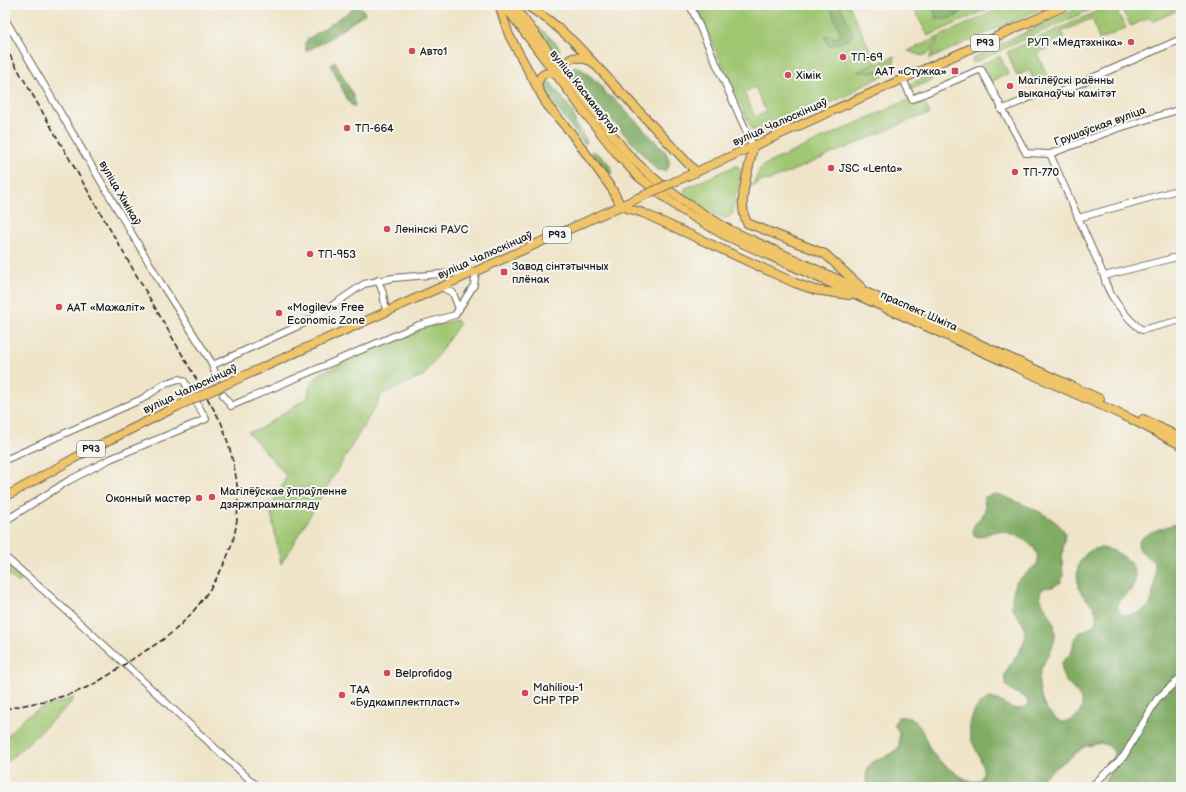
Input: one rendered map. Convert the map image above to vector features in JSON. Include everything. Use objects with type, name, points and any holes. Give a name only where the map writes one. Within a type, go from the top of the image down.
[{"type":"main road","points":[[499,5],[509,35],[547,105],[571,133],[612,189],[622,206],[643,213],[795,283],[815,290],[863,294]]},
{"type":"main road","name":"вуліца Касманаўтаў","points":[[504,5],[559,73]]},
{"type":"main road","name":"вуліца Касманаўтаў","points":[[513,5],[559,73],[618,155],[656,187]]},
{"type":"main road","points":[[526,5],[550,21],[591,61],[696,172]]},
{"type":"main road","name":"вуліца Чалюскінцаў","points":[[5,497],[89,450],[234,380],[1067,5]]},
{"type":"main road","points":[[537,88],[539,77],[549,72],[559,73],[570,59],[577,57],[591,61]]},
{"type":"main road","points":[[753,146],[751,165],[742,201],[743,214],[747,223],[825,254],[863,294]]},
{"type":"main road","name":"праспект Шміта","points":[[656,187],[680,209],[724,235],[863,294],[1181,438]]},
{"type":"main road","name":"праспект Шміта","points":[[863,294],[1131,419],[1181,445]]},
{"type":"street","points":[[690,5],[753,146]]},
{"type":"street","name":"вуліца Хімікаў","points":[[5,19],[161,283],[213,365],[217,378]]},
{"type":"street","points":[[903,79],[912,99],[981,69],[1001,110],[1038,94],[1053,95],[1181,39]]},
{"type":"street","name":"Грушаўская вуліца","points":[[1001,110],[1026,153],[1050,154],[1116,129],[1181,109]]},
{"type":"street","points":[[1050,154],[1104,276],[1105,286],[1132,322],[1142,330],[1181,320]]},
{"type":"street","points":[[1078,218],[1181,189]]},
{"type":"street","points":[[1104,276],[1181,256]]},
{"type":"street","points":[[213,365],[309,321],[364,284],[378,280],[476,272],[474,285],[455,315],[419,325],[231,406],[223,396]]},
{"type":"street","points":[[378,280],[383,293],[386,311]]},
{"type":"street","points":[[441,287],[453,293],[459,309]]},
{"type":"street","points":[[5,460],[97,421],[142,399],[166,383],[179,379],[184,381],[206,419],[110,459],[68,481],[5,521]]},
{"type":"street","points":[[5,557],[85,627],[201,736],[258,787]]},
{"type":"street","points":[[1092,787],[1124,756],[1157,699],[1181,676]]},
{"type":"green space","name":"Хімік","points":[[695,5],[849,5],[876,63],[857,72],[885,72],[886,75],[861,86],[849,95],[754,134]],"holes":[[[755,87],[766,112],[755,117],[744,92]]]},
{"type":"green space","points":[[829,5],[840,5],[853,34],[850,39],[829,46],[825,37],[829,35],[835,38],[839,37],[840,31]]},
{"type":"green space","points":[[912,5],[997,5],[928,36]]},
{"type":"green space","points":[[933,5],[969,5],[954,17],[941,19],[936,18]]},
{"type":"green space","points":[[1008,5],[1049,5],[929,59],[940,36]]},
{"type":"green space","points":[[1085,5],[1101,5],[1001,50],[998,45]]},
{"type":"green space","points":[[1111,5],[1114,5],[1126,28],[1099,40],[1093,20],[1090,19],[1062,32],[1064,37],[1051,43],[1052,47],[1037,53],[1050,82],[1044,79],[1036,83],[1029,70],[1017,76],[1007,52]]},
{"type":"green space","points":[[1119,5],[1172,5],[1176,11],[1154,21],[1148,18],[1131,26]]},
{"type":"green space","points":[[356,7],[362,8],[365,14],[324,42],[306,51],[305,43],[308,39]]},
{"type":"green space","points":[[536,28],[540,28],[557,44],[560,50],[557,55],[555,56]]},
{"type":"green space","points":[[938,37],[930,52],[922,56],[908,51]]},
{"type":"green space","points":[[997,45],[1000,51],[973,63],[972,59]]},
{"type":"green space","points":[[895,56],[893,66],[887,71],[860,71]]},
{"type":"green space","points":[[1000,56],[1008,74],[991,82],[981,64]]},
{"type":"green space","points":[[335,61],[354,97],[355,106],[352,106],[348,101],[331,65]]},
{"type":"green space","points":[[575,66],[579,67],[599,83],[605,93],[615,100],[665,151],[669,159],[669,167],[664,171],[657,170],[571,76],[571,70]]},
{"type":"green space","points":[[930,75],[932,80],[912,89],[910,84]]},
{"type":"green space","points":[[550,82],[573,112],[576,125],[586,139],[587,143],[584,144],[542,89],[544,83]]},
{"type":"green space","points":[[921,94],[930,114],[915,118],[771,180],[761,181],[752,187],[760,169],[766,164]]},
{"type":"green space","points":[[591,151],[607,161],[613,172],[611,174],[607,172],[591,154]]},
{"type":"green space","points":[[735,166],[739,167],[741,173],[733,212],[728,217],[722,218],[711,213],[698,206],[685,195],[685,189],[688,187]]},
{"type":"green space","points":[[456,320],[460,323],[424,375],[383,394],[380,393],[381,397],[281,564],[270,508],[287,476],[248,432],[260,429],[308,397],[309,386],[321,373],[423,328]]},
{"type":"green space","points":[[994,494],[1001,495],[1036,510],[1053,520],[1065,533],[1062,558],[1063,576],[1061,582],[1053,587],[1044,588],[1040,593],[1042,602],[1054,625],[1055,632],[1052,649],[1041,669],[1039,687],[1045,707],[1062,722],[1066,722],[1077,716],[1080,712],[1082,704],[1078,695],[1063,676],[1062,662],[1071,653],[1076,636],[1080,632],[1091,627],[1095,623],[1097,616],[1094,608],[1084,597],[1078,586],[1077,576],[1080,561],[1089,552],[1101,548],[1116,552],[1129,561],[1135,574],[1135,582],[1117,605],[1120,613],[1128,615],[1136,614],[1150,605],[1155,579],[1154,564],[1152,560],[1141,551],[1138,545],[1140,540],[1152,532],[1181,523],[1181,787],[1101,787],[1110,772],[1114,754],[1113,750],[1107,745],[1100,743],[1084,747],[1030,787],[867,787],[866,777],[870,764],[893,752],[899,747],[899,733],[894,724],[898,717],[912,719],[923,733],[931,751],[939,760],[965,779],[976,781],[981,778],[983,773],[983,767],[970,735],[970,724],[977,707],[981,703],[991,698],[1013,708],[1018,709],[1028,706],[1027,698],[1012,691],[1006,683],[1005,676],[1008,668],[1024,642],[1025,631],[1022,621],[1012,607],[1015,583],[1037,564],[1038,557],[1031,545],[1018,536],[1010,533],[997,531],[979,537],[974,535],[973,528],[985,510],[985,497]]},
{"type":"green space","points":[[5,563],[22,579],[19,583],[5,573]]},
{"type":"green space","points":[[74,698],[70,704],[5,764],[5,738],[24,718],[41,708]]},
{"type":"railway","points":[[5,47],[221,422],[233,460],[238,499],[238,513],[233,540],[222,568],[206,595],[196,608],[171,634],[110,674],[83,689],[50,700],[5,709]]},
{"type":"place","name":"РУП «Медтэхніка»","points":[[1131,42]]},
{"type":"place","name":"Авто1","points":[[412,51]]},
{"type":"place","name":"ТП-69","points":[[843,57]]},
{"type":"place","name":"ААТ «Стужка»","points":[[955,71]]},
{"type":"place","name":"Хімік","points":[[788,75]]},
{"type":"place","name":"Магілёўскі раённы выканаўчы камітэт","points":[[1010,86]]},
{"type":"place","name":"ТП-664","points":[[347,128]]},
{"type":"place","name":"JSC «Lenta»","points":[[831,168]]},
{"type":"place","name":"ТП-770","points":[[1015,172]]},
{"type":"place","name":"Ленінскі РАУС","points":[[387,229]]},
{"type":"place","name":"ТП-953","points":[[310,254]]},
{"type":"place","name":"Завод сінтэтычных плёнак","points":[[504,272]]},
{"type":"place","name":"ААТ «Мажаліт»","points":[[59,307]]},
{"type":"place","name":"«Mogilev» Free Economic Zone","points":[[279,313]]},
{"type":"place","name":"Магілёўскае ўпраўленне дзяржпрамнагляду","points":[[212,497]]},
{"type":"place","name":"Оконный мастер","points":[[199,498]]},
{"type":"place","name":"Belprofidog","points":[[387,673]]},
{"type":"place","name":"Mahiliou-1 CHP TPP","points":[[525,693]]},
{"type":"place","name":"ТАА «Будкамплектпласт»","points":[[342,695]]}]
